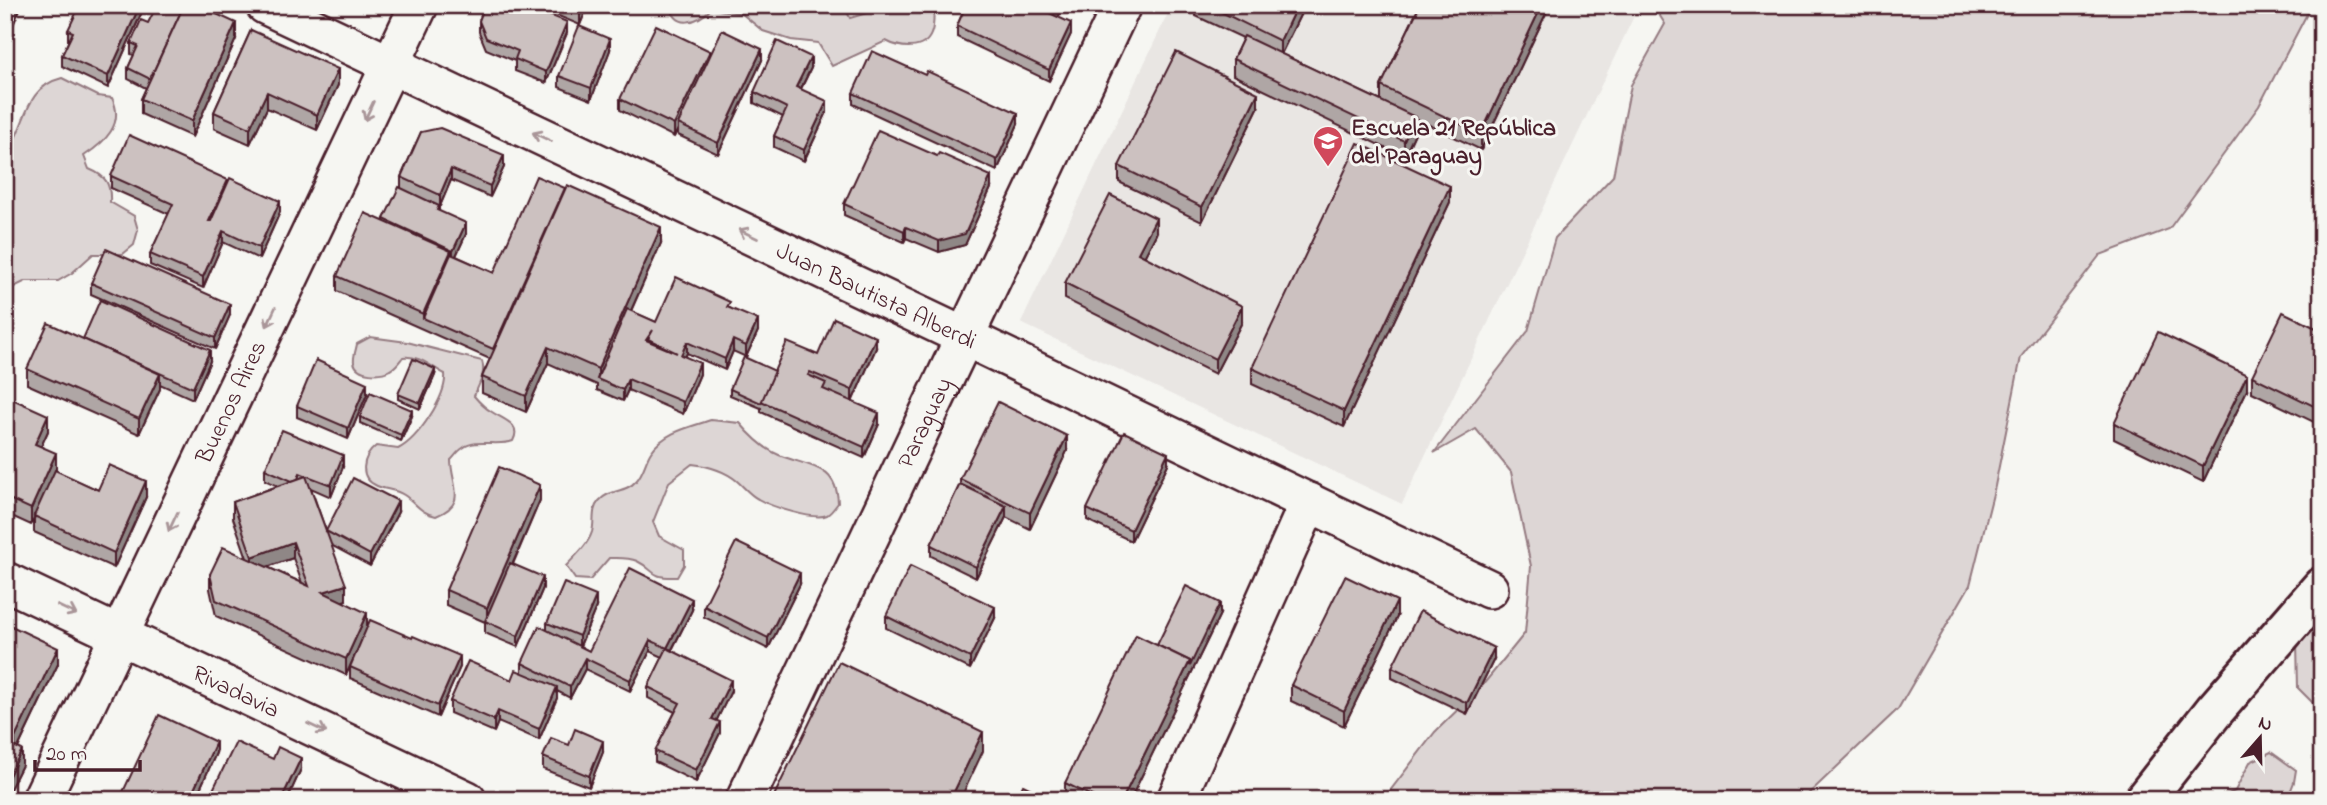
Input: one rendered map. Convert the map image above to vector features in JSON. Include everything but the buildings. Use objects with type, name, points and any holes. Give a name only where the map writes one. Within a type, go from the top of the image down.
[{"type":"street","name":"Juan Bautista Alberdi","points":[[265,5],[1489,589]]},
{"type":"street","name":"Buenos Aires","points":[[41,800],[419,5]]},
{"type":"street","name":"Paraguay","points":[[745,800],[1122,5]]},
{"type":"street","points":[[1176,800],[1309,502]]},
{"type":"street","name":"Rivadavia","points":[[5,581],[467,800]]},
{"type":"street","points":[[2144,800],[2214,711],[2322,587]]},
{"type":"shaded area","points":[[670,5],[844,5],[850,18],[877,10],[880,5],[934,5],[931,34],[923,44],[904,47],[886,41],[832,66],[818,43],[791,40],[763,31],[741,13],[711,9],[700,18],[688,22],[677,18]]},
{"type":"shaded area","name":"Escuela 21 República del Paraguay","points":[[1172,5],[1617,5],[1635,14],[1402,504],[1021,323]]},
{"type":"shaded area","points":[[1653,5],[2309,5],[2309,10],[2259,106],[2169,229],[2100,255],[2021,357],[1995,486],[1970,585],[1898,709],[1802,800],[1383,800],[1435,732],[1482,686],[1525,633],[1531,566],[1511,472],[1476,429],[1434,453],[1528,331],[1555,238],[1613,176],[1631,85],[1665,24]]},
{"type":"shaded area","points":[[62,78],[98,96],[112,98],[116,116],[111,132],[84,156],[89,169],[106,181],[110,190],[110,202],[134,216],[138,230],[134,245],[123,254],[93,254],[72,273],[58,281],[26,281],[14,287],[5,286],[5,155],[32,100],[49,83]]},
{"type":"shaded area","points":[[370,337],[407,342],[482,361],[483,375],[474,396],[487,409],[510,423],[515,430],[513,441],[468,445],[458,452],[451,460],[455,499],[446,511],[436,516],[422,510],[401,493],[371,482],[364,467],[365,461],[376,446],[398,449],[422,427],[441,394],[445,374],[409,357],[403,357],[386,372],[364,372],[356,367],[354,356],[357,344]]},
{"type":"shaded area","points":[[711,420],[740,423],[758,442],[773,452],[827,474],[836,490],[838,503],[828,514],[821,516],[792,512],[758,499],[722,471],[692,464],[669,482],[653,522],[659,536],[684,550],[684,565],[677,577],[657,575],[634,560],[609,558],[590,580],[575,579],[566,566],[590,537],[595,508],[599,501],[608,494],[632,485],[656,445],[678,431]]},
{"type":"shaded area","points":[[2322,612],[2322,706],[2314,704],[2298,688],[2297,642]]},
{"type":"shaded area","points":[[2271,752],[2296,770],[2287,800],[2215,800],[2235,791],[2250,762]]},
{"type":"place","name":"Escuela 21 República del Paraguay","points":[[1328,168]]}]
